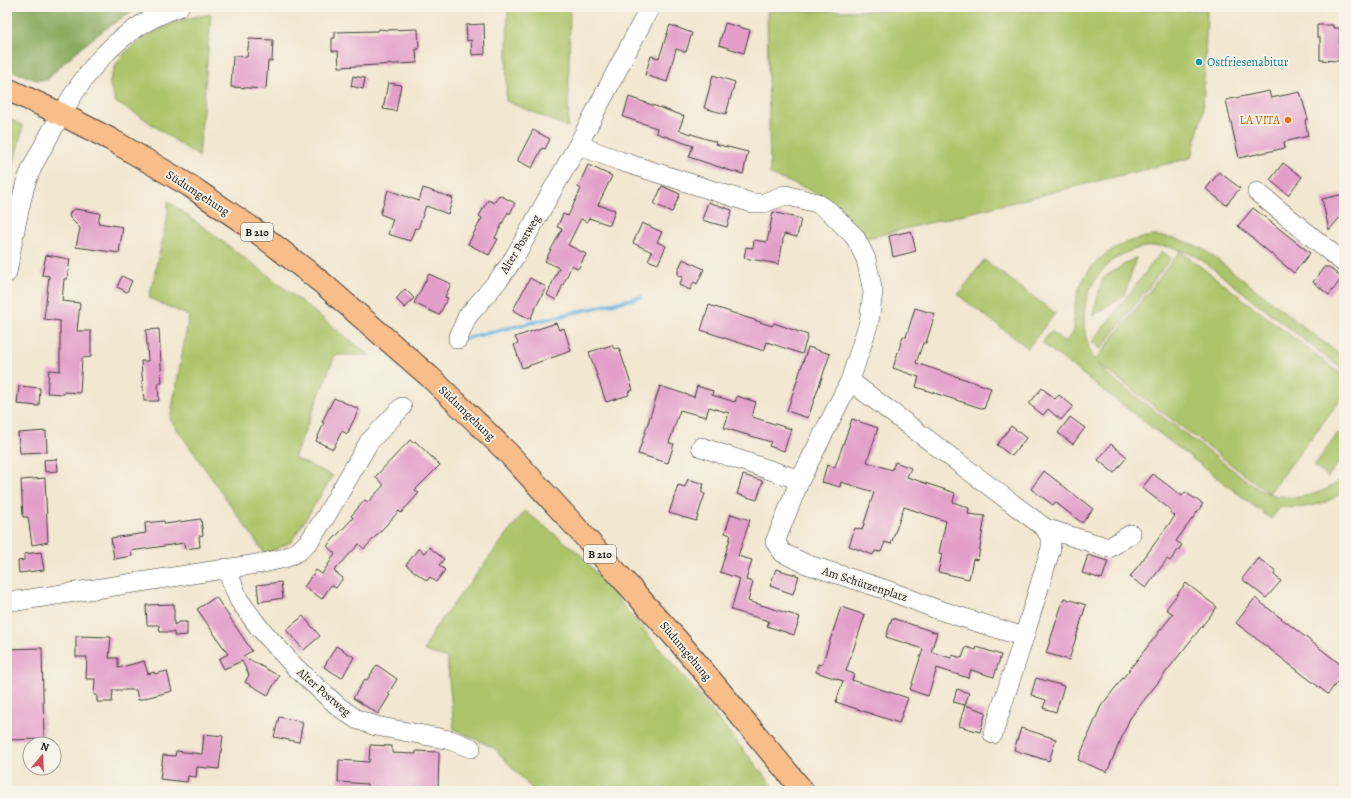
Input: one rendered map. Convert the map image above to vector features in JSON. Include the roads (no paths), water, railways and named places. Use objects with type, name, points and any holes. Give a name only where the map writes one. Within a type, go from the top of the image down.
[{"type":"main road","name":"B 210","points":[[7,89],[61,114]]},
{"type":"main road","name":"Südumgehung","points":[[61,114],[110,139],[190,186],[256,231],[321,282],[430,376],[508,454],[566,516],[680,643],[803,791]]},
{"type":"street","points":[[7,273],[25,185],[39,155],[73,94],[98,60],[114,44],[136,27],[167,11],[179,7]]},
{"type":"street","name":"Alter Postweg","points":[[458,340],[467,317],[501,277],[514,258],[578,145],[650,7]]},
{"type":"street","name":"Am Schützenplatz","points":[[578,145],[620,162],[752,203],[764,203],[785,195],[818,203],[829,211],[855,237],[866,260],[873,292],[869,322],[850,381],[800,480],[775,542],[783,553],[806,564],[887,590],[936,609],[1024,637]]},
{"type":"street","points":[[1257,192],[1344,262]]},
{"type":"street","points":[[850,381],[1045,528],[1109,548],[1131,534]]},
{"type":"street","points":[[7,600],[24,600],[263,563],[285,558],[299,551],[310,540],[326,516],[369,442],[402,407]]},
{"type":"street","points":[[701,447],[800,480]]},
{"type":"street","points":[[994,734],[1051,548],[1051,539],[1045,528]]},
{"type":"street","name":"Alter Postweg","points":[[226,568],[239,600],[258,626],[296,668],[339,707],[356,719],[376,726],[450,740],[471,748]]},
{"type":"waterway","points":[[466,338],[641,297]]},
{"type":"place","name":"Ostfriesenabitur","points":[[1199,62]]},
{"type":"place","name":"LA VITA","points":[[1288,120]]}]
